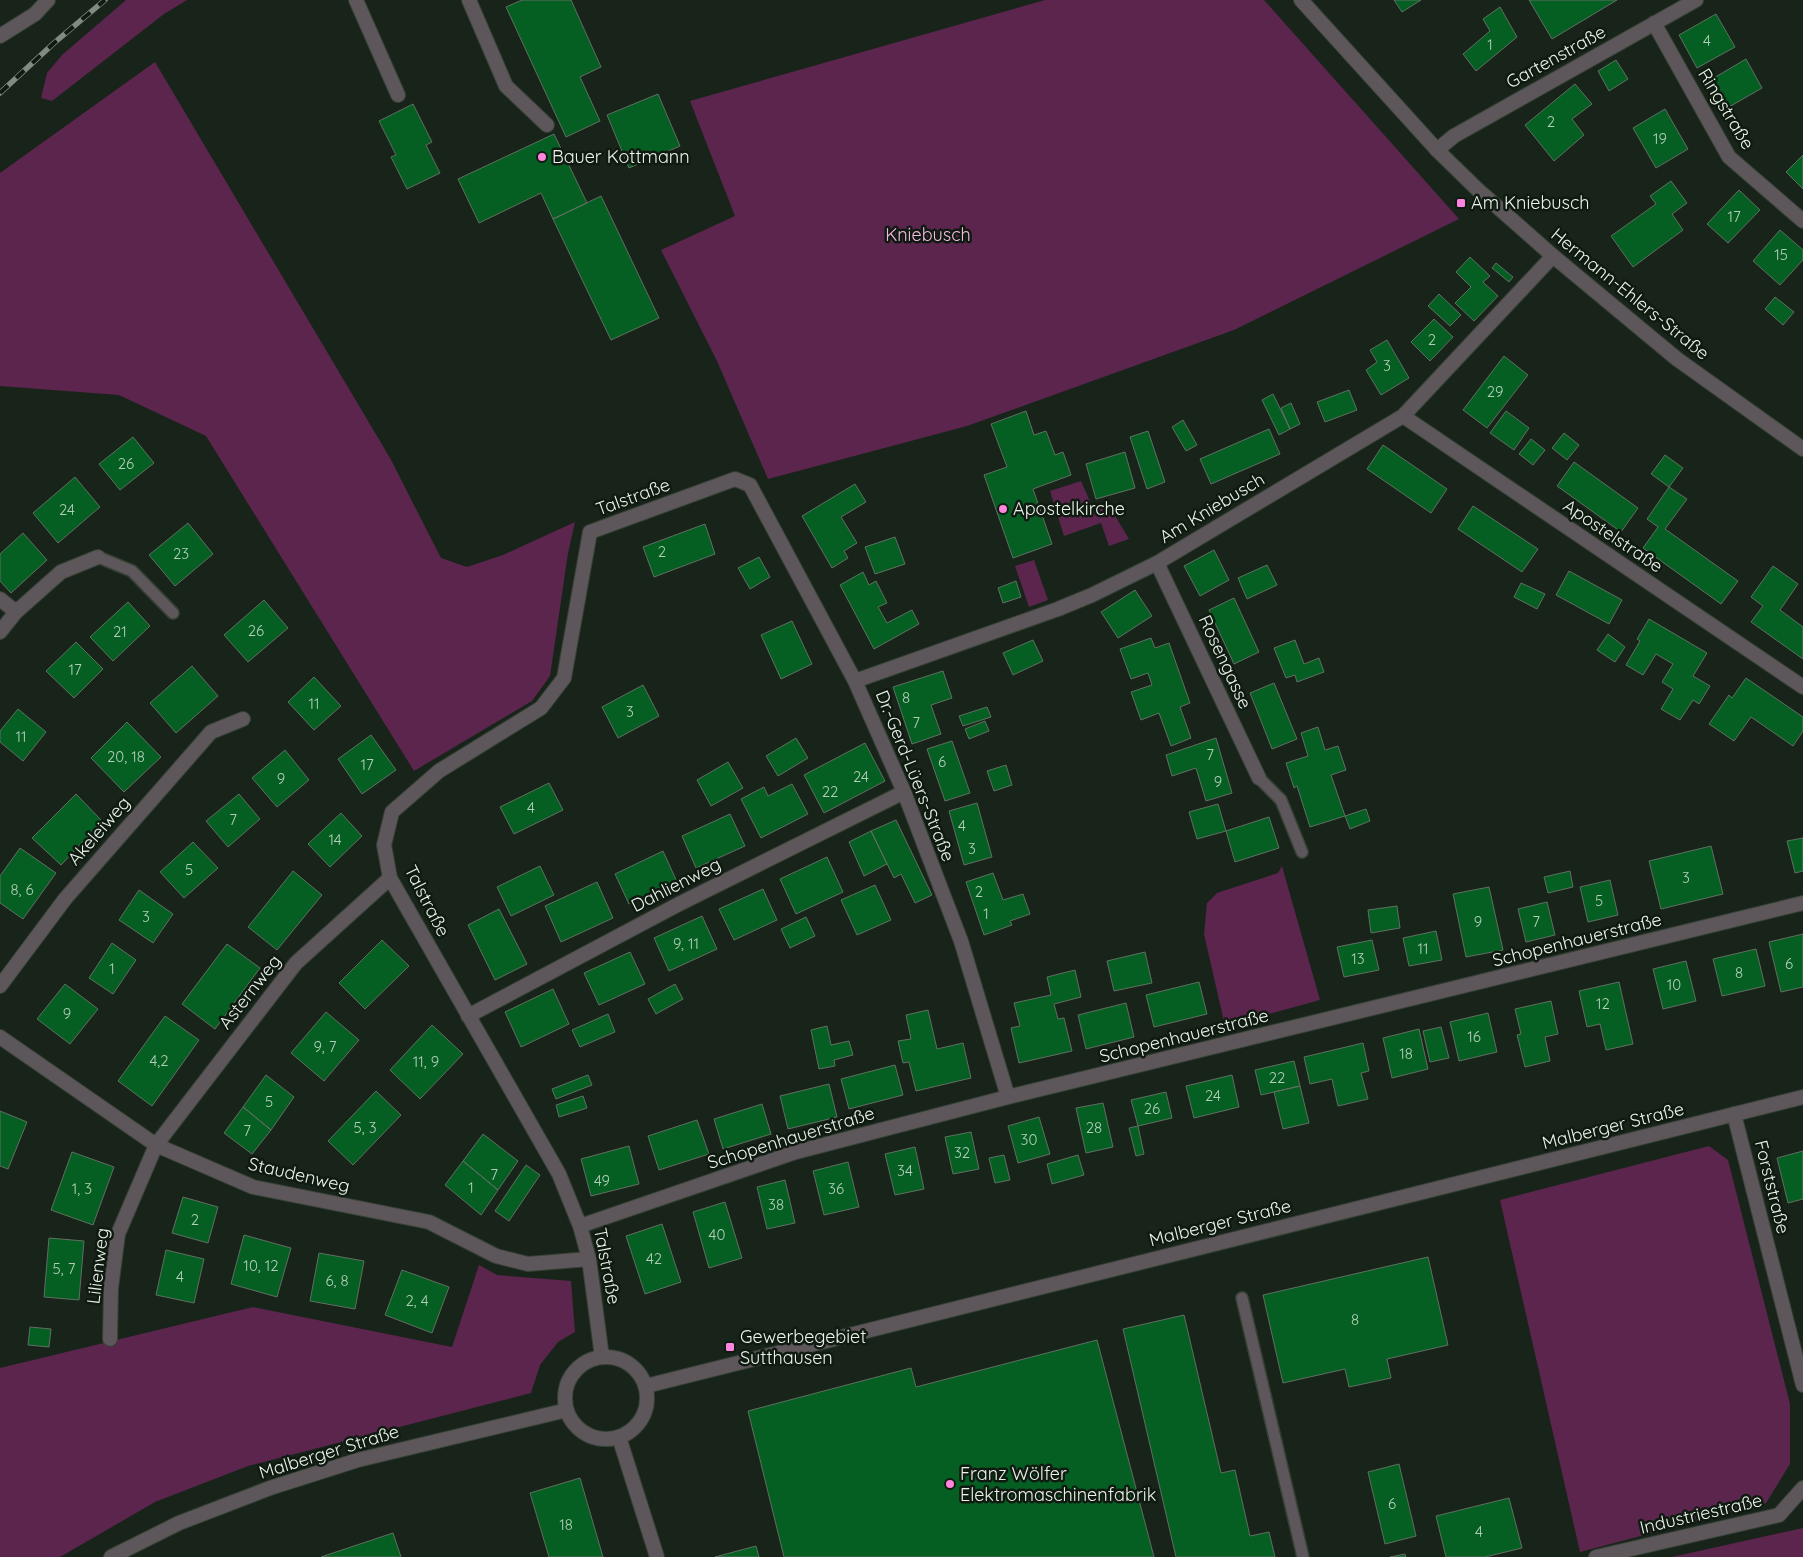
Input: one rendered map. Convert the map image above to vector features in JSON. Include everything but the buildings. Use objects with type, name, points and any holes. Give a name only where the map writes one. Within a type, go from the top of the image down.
[{"type":"street","points":[[0,36],[35,14],[48,0]]},
{"type":"street","points":[[356,0],[398,95]]},
{"type":"street","points":[[468,0],[506,86],[547,125]]},
{"type":"street","name":"Hermann-Ehlers-Straße","points":[[1301,0],[1437,150],[1553,256],[1677,359],[1803,449]]},
{"type":"street","name":"Gartenstraße","points":[[1437,150],[1454,136],[1696,0]]},
{"type":"street","name":"Ringstraße","points":[[1654,24],[1729,157],[1803,221]]},
{"type":"street","name":"Am Kniebusch","points":[[855,681],[1058,609],[1157,563],[1403,416],[1553,256]]},
{"type":"street","name":"Apostelstraße","points":[[1403,416],[1803,687]]},
{"type":"street","name":"Talstraße","points":[[602,1356],[589,1259],[580,1226],[558,1174],[390,878],[384,845],[392,812],[439,771],[541,708],[564,678],[590,532],[735,479],[750,485]]},
{"type":"street","name":"Dr.-Gerd-Lüers-Straße","points":[[750,485],[855,681],[904,792],[961,941],[1008,1097]]},
{"type":"street","points":[[0,632],[16,612],[61,572],[98,557]]},
{"type":"street","name":"Rosengasse","points":[[1157,563],[1259,778]]},
{"type":"street","points":[[0,599],[16,612]]},
{"type":"street","name":"Akeleiweg","points":[[0,986],[66,899],[211,732],[243,719]]},
{"type":"street","name":"Dahlienweg","points":[[468,1016],[678,904],[904,792]]},
{"type":"street","name":"Asternweg","points":[[156,1145],[296,963],[390,878]]},
{"type":"street","name":"Schopenhauerstraße","points":[[580,1226],[796,1152],[1008,1097],[1803,904]]},
{"type":"street","name":"Staudenweg","points":[[0,1037],[156,1145],[253,1187],[429,1222],[496,1256],[528,1264],[589,1259]]},
{"type":"street","name":"Malberger Straße","points":[[646,1386],[1803,1097]]},
{"type":"street","name":"Forststraße","points":[[1734,1114],[1803,1385]]},
{"type":"street","name":"Lilienweg","points":[[110,1339],[111,1288],[118,1234],[156,1145]]},
{"type":"street","points":[[602,1356],[616,1358],[629,1363],[640,1373],[646,1386],[648,1398],[646,1411],[635,1427],[619,1437],[606,1439],[594,1437],[582,1431],[573,1421],[567,1410],[567,1386],[572,1375],[580,1366],[591,1359],[602,1356]]},
{"type":"street","name":"Malberger Straße","points":[[111,1557],[179,1523],[270,1488],[358,1460],[567,1410]]},
{"type":"street","points":[[619,1437],[657,1557]]},
{"type":"street","name":"Industriestraße","points":[[1596,1557],[1779,1515],[1803,1488]]},
{"type":"lane","points":[[98,557],[132,571],[173,613]]},
{"type":"lane","points":[[1259,778],[1281,800],[1302,852]]},
{"type":"lane","points":[[1242,1298],[1303,1557]]},
{"type":"green space","points":[[126,0],[187,0],[164,14],[52,101],[41,98],[47,73],[62,55]]},
{"type":"green space","name":"Kniebusch","points":[[1045,0],[1264,0],[1459,219],[1234,330],[967,426],[768,479],[717,361],[661,250],[735,216],[690,101]]},
{"type":"green space","points":[[155,62],[390,458],[441,558],[467,567],[503,555],[575,522],[568,553],[550,676],[532,701],[414,771],[206,436],[119,395],[0,386],[0,173]]},
{"type":"green space","points":[[1081,481],[1092,506],[1109,506],[1129,539],[1109,546],[1101,523],[1064,536],[1050,491]]},
{"type":"green space","points":[[1034,560],[1048,600],[1029,607],[1015,566]]},
{"type":"green space","points":[[1282,866],[1320,1000],[1225,1026],[1204,934],[1207,903],[1217,893],[1278,873]]},
{"type":"green space","points":[[1709,1146],[1728,1160],[1790,1404],[1790,1464],[1766,1503],[1580,1552],[1500,1200]]},
{"type":"green space","points":[[479,1265],[497,1275],[571,1281],[575,1332],[558,1342],[540,1365],[531,1393],[248,1466],[155,1502],[60,1557],[0,1557],[0,1368],[253,1307],[452,1347]]},
{"type":"green space","points":[[1803,1528],[1803,1557],[1672,1557]]},
{"type":"railway","points":[[0,93],[54,43],[105,0]]},
{"type":"place","name":"Bauer Kottmann","points":[[542,157]]},
{"type":"place","name":"Am Kniebusch","points":[[1461,203]]},
{"type":"place","name":"Apostelkirche","points":[[1003,509]]},
{"type":"place","name":"Gewerbegebiet Sutthausen","points":[[730,1347]]},
{"type":"place","name":"Franz Wölfer Elektromaschinenfabrik","points":[[950,1484]]}]
